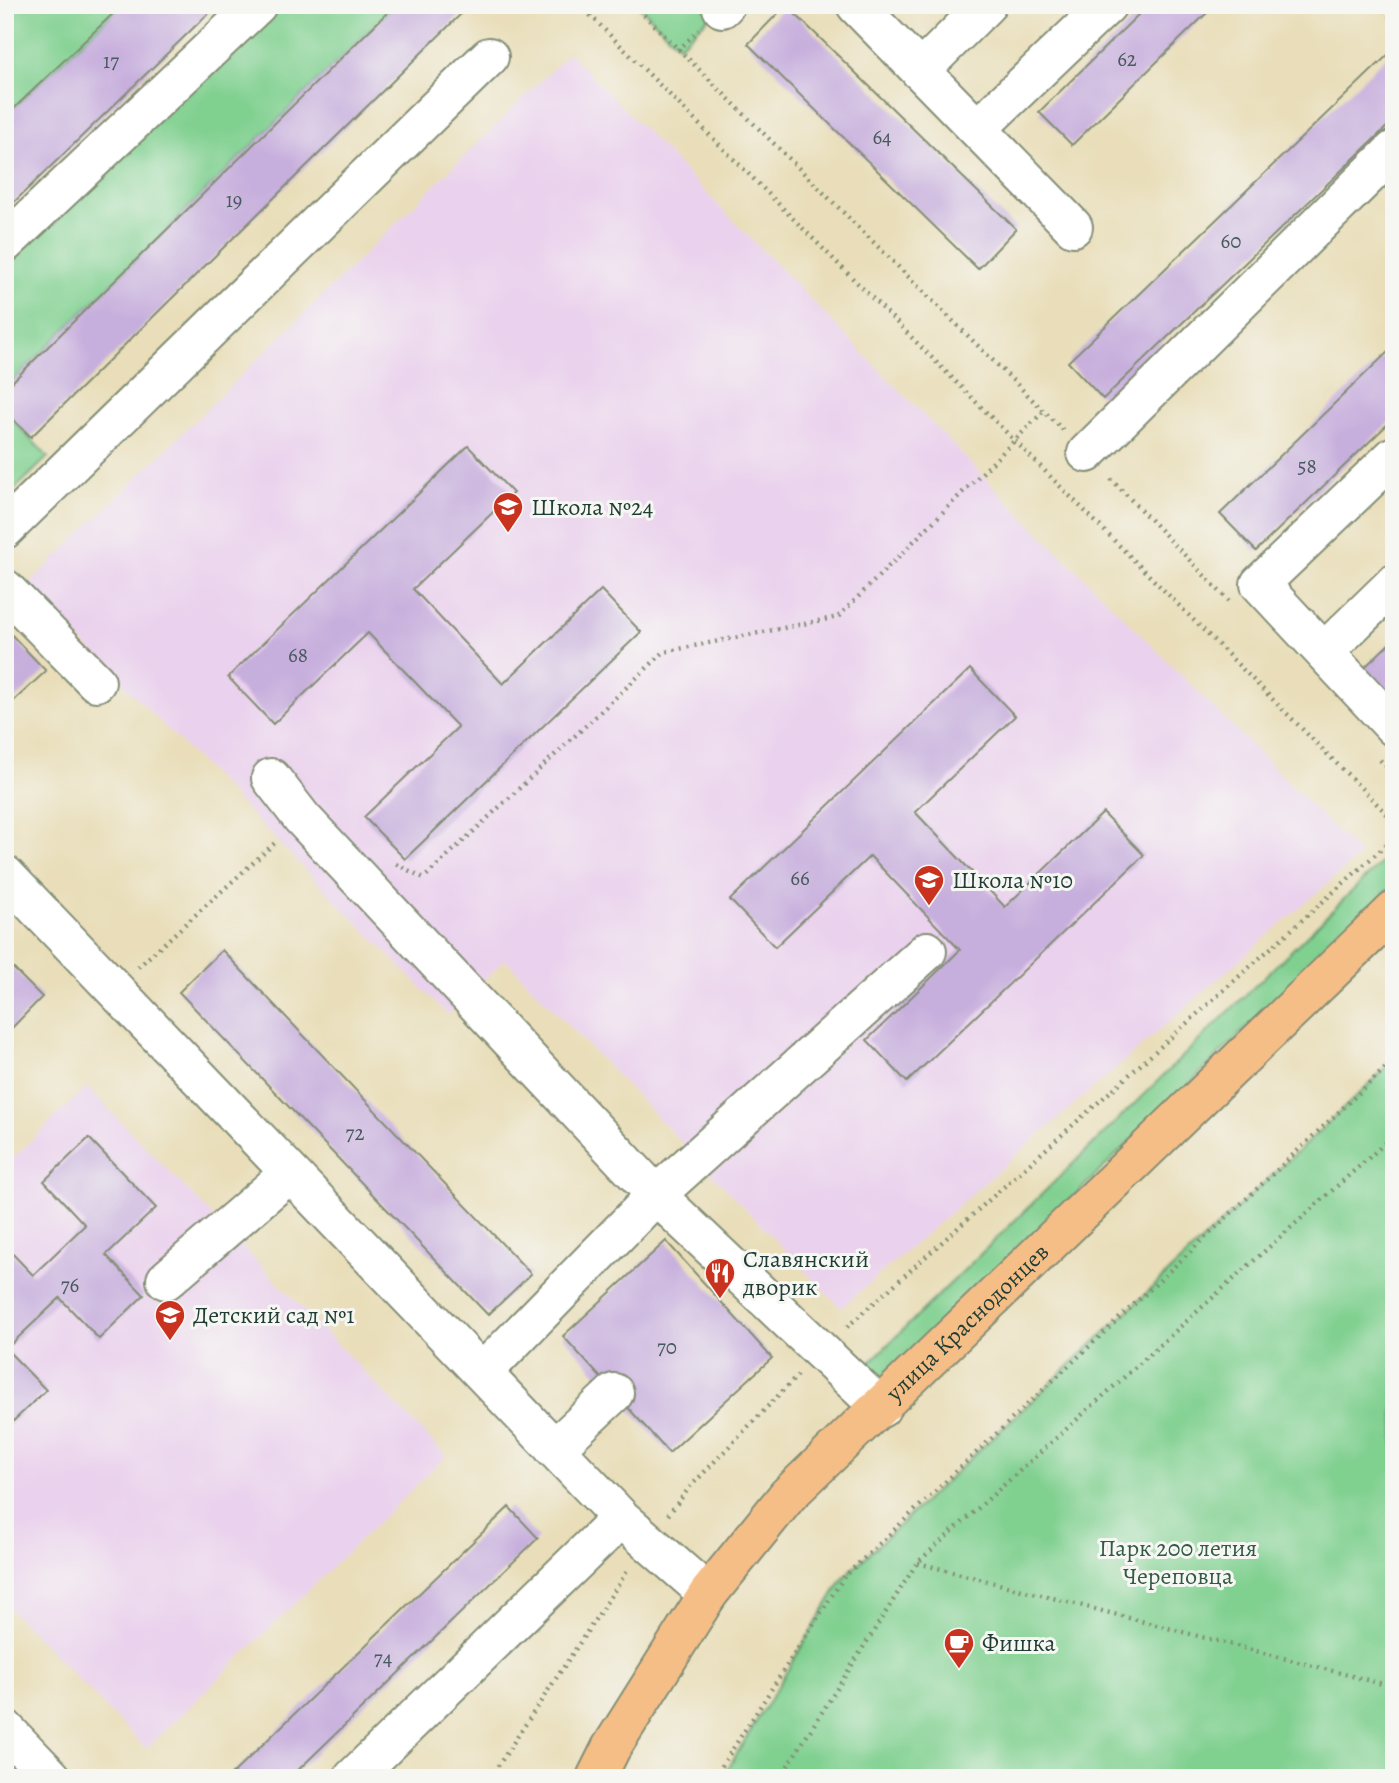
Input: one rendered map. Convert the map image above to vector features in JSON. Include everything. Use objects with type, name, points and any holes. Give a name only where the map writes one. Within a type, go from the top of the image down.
[{"type":"main road","name":"улица Краснодонцев","points":[[596,1778],[611,1748],[708,1594],[788,1495],[1394,911]]},
{"type":"lane","points":[[5,243],[257,5]]},
{"type":"lane","points":[[856,5],[1073,227]]},
{"type":"lane","points":[[920,71],[986,5]]},
{"type":"lane","points":[[977,129],[1107,5]]},
{"type":"lane","points":[[5,529],[488,57]]},
{"type":"lane","points":[[1087,453],[1394,150]]},
{"type":"lane","points":[[1384,741],[1324,652],[1261,584],[1394,456]]},
{"type":"lane","points":[[1324,652],[1394,584]]},
{"type":"lane","points":[[5,589],[96,682]]},
{"type":"lane","points":[[271,778],[302,818],[656,1195],[881,1408]]},
{"type":"lane","points":[[5,875],[634,1530],[708,1594]]},
{"type":"lane","points":[[482,1373],[656,1195],[927,951]]},
{"type":"lane","points":[[166,1280],[290,1173]]},
{"type":"lane","points":[[554,1448],[614,1393]]},
{"type":"lane","points":[[353,1778],[634,1530]]},
{"type":"lane","points":[[5,1728],[52,1778]]},
{"type":"path","points":[[580,5],[1394,821]]},
{"type":"path","points":[[634,5],[1087,453],[1231,604]]},
{"type":"path","points":[[1379,5],[1394,21]]},
{"type":"path","points":[[388,860],[424,878],[664,652],[838,617],[1044,411]]},
{"type":"path","points":[[1384,741],[1394,774]]},
{"type":"path","points":[[114,989],[302,818]]},
{"type":"path","points":[[490,1778],[634,1530],[690,1487],[820,1352],[1394,838]]},
{"type":"path","points":[[713,1778],[844,1577],[1394,1060]]},
{"type":"path","points":[[780,1778],[917,1563],[1394,1135]]},
{"type":"path","points":[[917,1563],[1394,1687]]},
{"type":"shaded area","points":[[569,53],[990,483],[1360,855],[841,1308],[505,959],[448,1015],[27,586]]},
{"type":"shaded area","name":"Детский сад №1","points":[[87,1087],[446,1456],[146,1749],[5,1604],[5,1166]]},
{"type":"green space","points":[[5,5],[122,5],[5,117]]},
{"type":"green space","points":[[277,5],[395,5],[5,389],[5,262]]},
{"type":"green space","points":[[638,5],[716,5],[719,8],[679,46]]},
{"type":"green space","points":[[5,412],[48,457],[5,499]]},
{"type":"green space","points":[[1390,854],[1394,857],[1394,884],[886,1380],[868,1364]]},
{"type":"green space","name":"Парк 200 летия Череповца","points":[[1394,1061],[1394,1778],[722,1778],[844,1577]]},
{"type":"building","points":[[122,5],[217,5],[5,211],[5,117]]},
{"type":"building","points":[[395,5],[457,5],[463,12],[31,437],[5,412],[5,389]]},
{"type":"building","points":[[786,5],[1016,229],[978,269],[748,44]]},
{"type":"building","points":[[1148,5],[1215,5],[1072,145],[1039,112]]},
{"type":"building","points":[[1394,49],[1394,120],[1103,399],[1068,362]]},
{"type":"building","points":[[1394,346],[1394,418],[1256,551],[1220,514]]},
{"type":"building","points":[[468,446],[513,493],[413,589],[503,684],[601,590],[641,632],[405,859],[364,817],[458,727],[368,633],[273,724],[228,677]]},
{"type":"building","points":[[5,628],[46,671],[5,709]]},
{"type":"building","points":[[1394,639],[1394,699],[1364,668]]},
{"type":"building","points":[[970,669],[1015,716],[915,812],[1005,907],[1103,813],[1144,855],[907,1082],[867,1040],[960,950],[870,856],[775,947],[730,900]]},
{"type":"building","points":[[222,950],[531,1274],[488,1315],[179,992]]},
{"type":"building","points":[[5,960],[42,997],[5,1035]]},
{"type":"building","points":[[89,1138],[156,1208],[106,1255],[144,1295],[99,1339],[60,1298],[6,1349],[46,1390],[5,1429],[5,1246],[33,1275],[85,1225],[44,1181]]},
{"type":"building","points":[[666,1241],[772,1358],[669,1453],[563,1336]]},
{"type":"building","points":[[509,1507],[538,1538],[290,1778],[228,1778]]},
{"type":"place","name":"Школа №24","points":[[508,534]]},
{"type":"place","name":"Школа №10","points":[[929,907]]},
{"type":"place","name":"Славянский дворик","points":[[720,1300]]},
{"type":"place","name":"Детский сад №1","points":[[170,1342]]},
{"type":"place","name":"Фишка","points":[[959,1670]]}]
